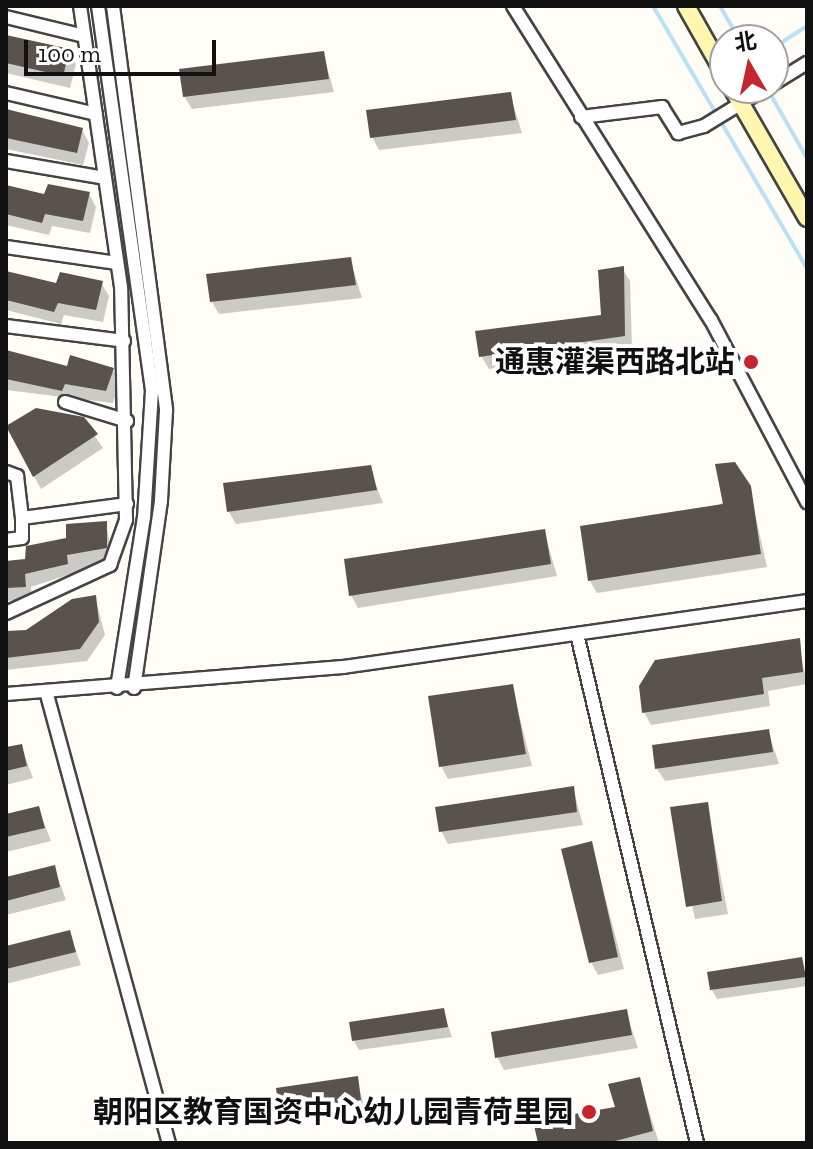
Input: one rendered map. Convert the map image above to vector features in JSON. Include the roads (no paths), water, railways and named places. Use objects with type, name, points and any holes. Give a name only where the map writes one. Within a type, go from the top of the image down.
[{"type":"street","points":[[6,613],[110,565],[127,504],[124,341],[117,263],[80,6]]},
{"type":"street","points":[[98,6],[152,391],[144,517],[117,688]]},
{"type":"street","points":[[113,6],[166,411],[161,501],[134,688]]},
{"type":"street","points":[[513,6],[724,342],[807,502]]},
{"type":"street","points":[[686,6],[709,47]]},
{"type":"street","points":[[6,17],[84,36]]},
{"type":"street","points":[[789,74],[807,63]]},
{"type":"street","points":[[6,93],[96,114]]},
{"type":"street","points":[[581,117],[662,107],[678,133],[704,126],[741,104],[807,218]]},
{"type":"street","points":[[6,161],[105,178]]},
{"type":"street","points":[[6,247],[117,263]]},
{"type":"street","points":[[6,326],[124,341]]},
{"type":"street","points":[[65,402],[127,421]]},
{"type":"street","points":[[6,472],[17,476],[22,518],[22,538],[6,540]]},
{"type":"street","points":[[22,518],[127,504]]},
{"type":"street","points":[[6,694],[134,688],[577,634],[807,601]]},
{"type":"street","points":[[577,634],[697,1143]]},
{"type":"street","points":[[46,691],[169,1143]]},
{"type":"waterway","points":[[653,6],[807,268]]},
{"type":"waterway","points":[[720,6],[731,24]]},
{"type":"waterway","points":[[789,38],[807,26]]},
{"type":"waterway","points":[[776,104],[807,158]]},
{"type":"place","name":"通惠灌渠西路北站","points":[[751,362]]},
{"type":"place","name":"朝阳区教育国资中心幼儿园青荷里园","points":[[589,1112]]}]
